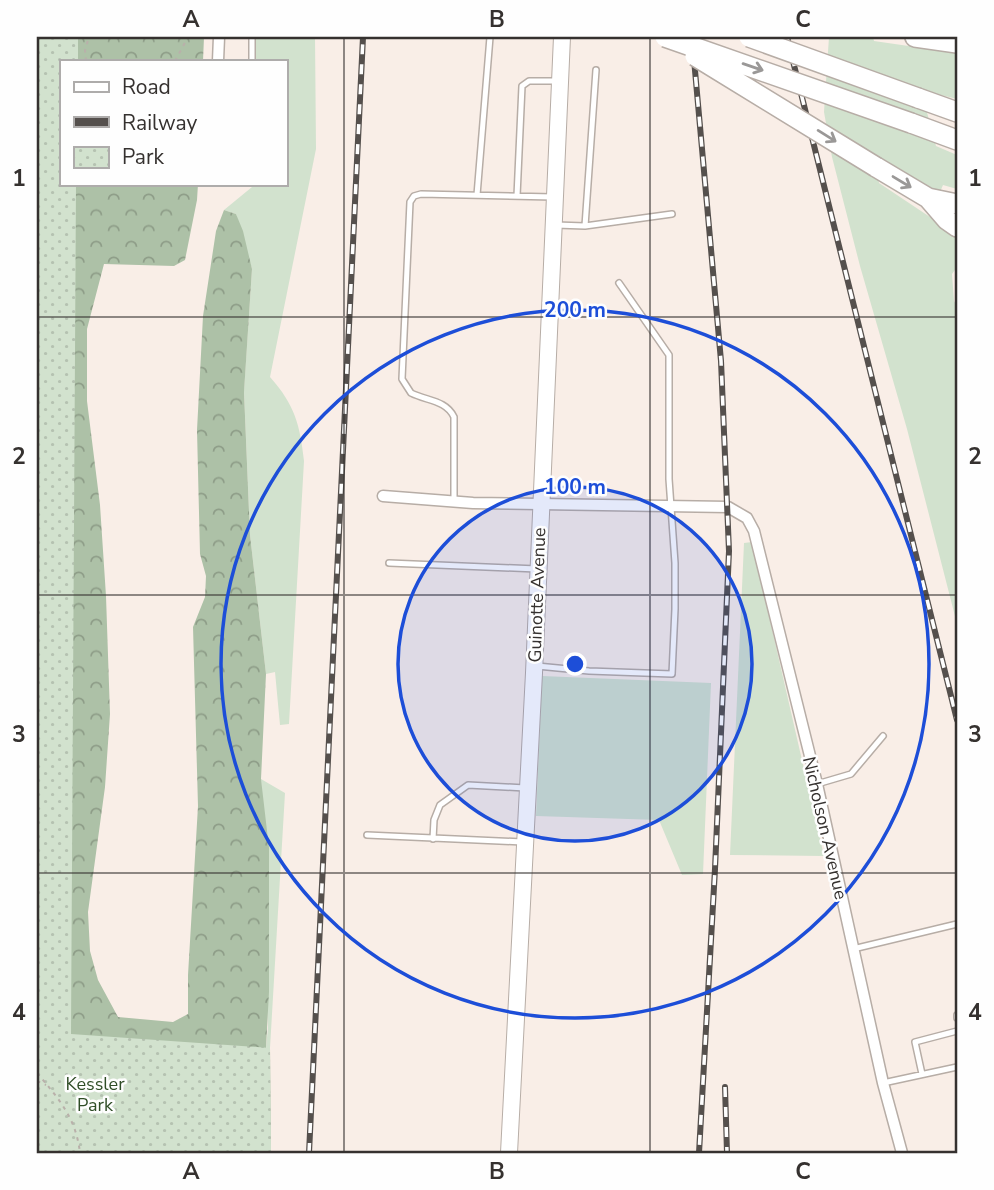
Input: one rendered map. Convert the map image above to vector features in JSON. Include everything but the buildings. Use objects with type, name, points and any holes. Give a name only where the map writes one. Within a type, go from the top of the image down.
[{"type":"highway","points":[[665,37],[957,140]]},
{"type":"highway","points":[[665,37],[929,198],[957,204]]},
{"type":"highway","points":[[749,37],[957,112]]},
{"type":"highway","points":[[915,37],[957,43]]},
{"type":"highway","points":[[929,198],[947,220],[957,227]]},
{"type":"street","points":[[218,60],[219,37]]},
{"type":"street","name":"Guinotte Avenue","points":[[509,1153],[562,37]]},
{"type":"street","points":[[383,496],[540,505],[670,506]]},
{"type":"street","name":"Nicholson Avenue","points":[[670,506],[728,507],[747,518],[754,530],[817,784],[883,1083],[902,1153]]},
{"type":"lane","points":[[252,37],[252,60]]},
{"type":"lane","points":[[477,195],[490,37]]},
{"type":"lane","points":[[585,226],[596,69]]},
{"type":"lane","points":[[517,196],[522,86],[529,81],[560,81]]},
{"type":"lane","points":[[454,501],[454,417],[451,410],[443,404],[411,393],[402,379],[409,209],[414,196],[421,194],[554,197]]},
{"type":"lane","points":[[552,225],[585,226],[673,214]]},
{"type":"lane","points":[[534,666],[672,674],[675,563],[670,506],[669,355],[619,283]]},
{"type":"lane","points":[[389,563],[537,569]]},
{"type":"lane","points":[[817,784],[851,774],[883,736]]},
{"type":"lane","points":[[433,839],[434,820],[440,805],[468,785],[528,789]]},
{"type":"lane","points":[[368,835],[525,842]]},
{"type":"lane","points":[[853,949],[957,924]]},
{"type":"lane","points":[[922,1073],[915,1042],[957,1031]]},
{"type":"lane","points":[[883,1083],[957,1067]]},
{"type":"path","points":[[86,60],[85,50],[89,37]]},
{"type":"path","points":[[176,60],[188,37]]},
{"type":"path","points":[[37,1073],[66,1109],[74,1125],[80,1153]]},
{"type":"path","points":[[37,1081],[47,1085]]},
{"type":"green space","points":[[37,37],[204,37],[203,60],[60,60],[60,186],[198,186],[185,260],[174,266],[104,264],[87,329],[87,401],[100,505],[110,714],[105,787],[88,912],[90,951],[98,980],[118,1017],[173,1022],[188,1014],[198,806],[193,627],[205,597],[206,576],[200,554],[197,430],[203,316],[216,231],[224,210],[236,214],[252,269],[244,392],[250,535],[266,674],[261,779],[269,848],[269,992],[266,1048],[270,1048],[271,1153],[37,1153],[53,1066]]},
{"type":"green space","name":"Kessler Park","points":[[37,37],[78,37],[78,60],[60,60],[60,186],[76,186],[71,1034],[270,1048],[271,1153],[37,1153]]},
{"type":"green space","points":[[256,37],[315,37],[316,149],[270,377],[291,406],[301,437],[304,461],[289,724],[280,725],[275,672],[266,674],[250,535],[244,391],[252,269],[236,214],[224,210],[252,186],[287,186],[287,60],[256,60]]},
{"type":"green space","points":[[829,37],[873,37],[874,41],[957,53],[957,99],[921,90],[936,146],[957,155],[957,189],[943,185],[940,192],[875,159],[879,183],[957,235],[957,267],[952,274],[954,301],[957,306],[957,624],[907,429],[832,157],[824,112]]},
{"type":"green space","points":[[752,542],[824,856],[730,855],[744,543]]},
{"type":"green space","points":[[542,676],[711,683],[703,874],[682,875],[659,820],[536,816]]},
{"type":"green space","points":[[261,779],[285,793],[270,1048],[266,1048],[268,1027]]},
{"type":"railway","points":[[309,1153],[363,37]]},
{"type":"railway","points":[[692,37],[721,361],[729,551],[699,1153]]},
{"type":"railway","points":[[787,37],[957,720]]},
{"type":"railway","points":[[725,1087],[727,1153]]}]
